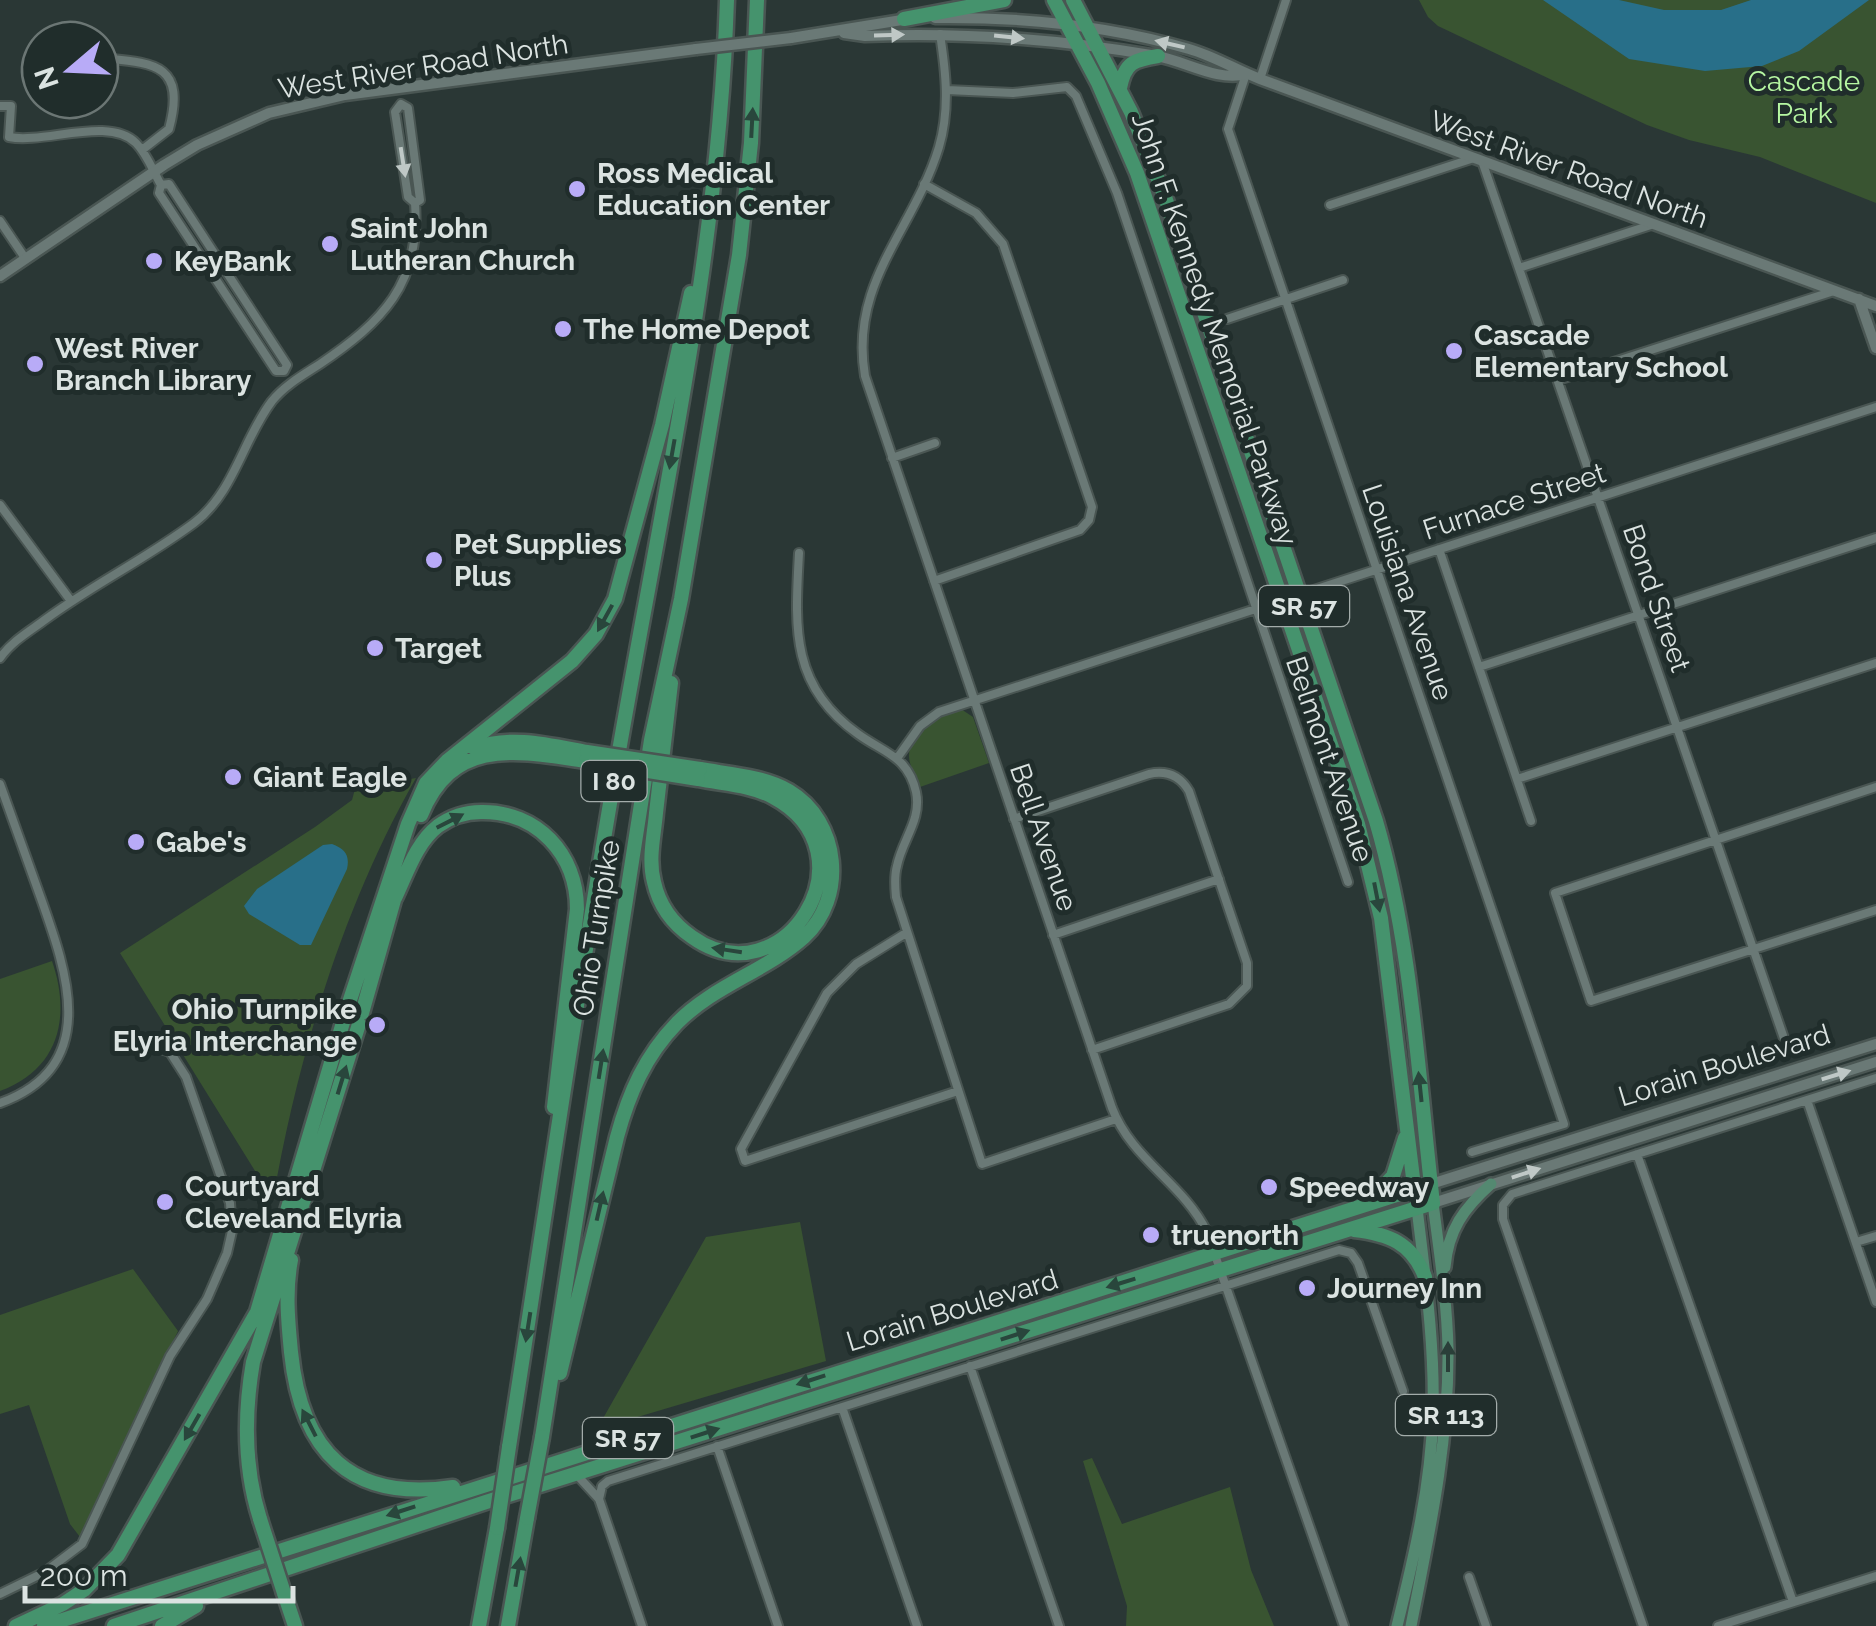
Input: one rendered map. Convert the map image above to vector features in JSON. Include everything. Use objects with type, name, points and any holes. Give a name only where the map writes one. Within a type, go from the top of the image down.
[{"type":"highway","name":"Ohio Turnpike","points":[[480,1626],[624,720],[700,295],[722,115],[728,0]]},
{"type":"highway","name":"Ohio Turnpike","points":[[508,1626],[542,1436],[651,740],[681,598],[739,254],[752,143],[757,0]]},
{"type":"highway","points":[[904,19],[1004,0]]},
{"type":"highway","name":"John F. Kennedy Memorial Parkway","points":[[1054,0],[1117,122],[1138,173],[1372,873],[1388,960],[1417,1208]]},
{"type":"highway","name":"John F. Kennedy Memorial Parkway","points":[[1073,0],[1120,89],[1165,197],[1389,867],[1409,988],[1433,1202]]},
{"type":"highway","points":[[1120,89],[1123,71],[1132,61],[1158,56]]},
{"type":"highway","points":[[257,1520],[248,1468],[248,1390],[261,1330],[303,1202],[418,798],[433,774],[572,661],[596,634],[615,598],[657,444],[690,299],[722,115]]},
{"type":"highway","points":[[681,598],[651,861],[655,887],[672,920],[700,942],[734,952],[766,947],[796,927],[815,900],[819,860],[812,838],[790,808],[771,796],[699,774]]},
{"type":"highway","points":[[459,754],[498,741],[515,740],[587,757]]},
{"type":"highway","points":[[16,1626],[84,1590],[118,1554],[257,1312],[423,809],[436,787],[475,757],[501,751],[587,757],[772,784],[798,797],[820,822],[828,841],[832,880],[822,913],[806,935],[690,1011],[653,1051],[634,1083],[542,1436]]},
{"type":"highway","points":[[394,898],[428,837],[436,827],[460,814],[502,812],[526,820],[555,844],[569,868],[577,909],[538,1264]]},
{"type":"highway","name":"SR 57","points":[[1356,1209],[1371,1201],[1394,1176],[1408,1127]]},
{"type":"highway","name":"Lorain Boulevard","points":[[44,1626],[1431,1184]]},
{"type":"highway","points":[[303,1202],[288,1274],[288,1320],[300,1406],[324,1448],[359,1478],[398,1490],[448,1488],[518,1473]]},
{"type":"highway","name":"Lorain Boulevard","points":[[114,1626],[576,1474],[1433,1202]]},
{"type":"highway","points":[[1348,1230],[1384,1234],[1398,1240],[1410,1250],[1426,1277]]},
{"type":"highway","points":[[257,1312],[240,1423],[245,1483],[291,1626]]},
{"type":"highway","points":[[162,1626],[187,1610],[267,1574]]},
{"type":"main road","points":[[1444,1291],[1448,1241],[1455,1224],[1491,1184]]},
{"type":"main road","name":"John F. Kennedy Memorial Parkway","points":[[1411,1626],[1441,1466],[1448,1363],[1433,1202]]},
{"type":"main road","name":"John F. Kennedy Memorial Parkway","points":[[1397,1626],[1424,1497],[1433,1418],[1426,1277],[1417,1208]]},
{"type":"street","points":[[1260,79],[1286,0]]},
{"type":"street","name":"West River Road North","points":[[0,276],[197,145],[269,114],[307,103],[838,32],[870,23],[983,18],[1089,27],[1190,49],[1246,74],[1876,306]]},
{"type":"street","name":"West River Road North","points":[[838,32],[864,36],[1004,35],[1158,56],[1232,78],[1246,74]]},
{"type":"street","name":"Bell Avenue","points":[[940,34],[947,90],[942,133],[924,184],[873,284],[862,323],[865,376],[1116,1118],[1134,1149],[1188,1200],[1207,1232],[1344,1626]]},
{"type":"street","points":[[120,60],[152,63],[168,79],[173,100],[169,129],[142,150]]},
{"type":"street","name":"Louisiana Avenue","points":[[1246,74],[1228,129],[1564,1124],[1472,1152]]},
{"type":"street","name":"Belmont Avenue","points":[[947,90],[1013,94],[1066,87],[1076,96],[1116,194],[1348,882]]},
{"type":"street","points":[[0,658],[17,640],[71,601],[198,520],[229,480],[260,419],[282,390],[360,337],[384,314],[406,274],[414,242],[415,203],[420,200],[408,108],[401,104],[399,88]]},
{"type":"street","points":[[0,106],[11,106],[9,137],[24,140],[111,132],[125,135],[142,150],[161,184],[159,193],[276,371],[284,371],[292,383]]},
{"type":"street","points":[[1330,205],[1478,160]]},
{"type":"street","name":"Bond Street","points":[[1478,160],[1520,268],[1788,1050]]},
{"type":"street","points":[[924,184],[976,214],[1002,244],[1092,507],[1089,520],[1080,530],[934,582]]},
{"type":"street","points":[[0,221],[25,258]]},
{"type":"street","points":[[1520,268],[1654,224]]},
{"type":"street","points":[[1227,318],[1343,280]]},
{"type":"street","points":[[1558,380],[1835,290]]},
{"type":"street","points":[[1859,300],[1876,348]]},
{"type":"street","name":"Furnace Street","points":[[898,757],[928,718],[974,700],[1876,406]]},
{"type":"street","points":[[892,458],[935,443]]},
{"type":"street","points":[[0,505],[71,601]]},
{"type":"street","points":[[1479,668],[1876,538]]},
{"type":"street","points":[[1439,549],[1531,821]]},
{"type":"street","points":[[799,553],[796,634],[808,676],[829,707],[849,727],[898,757],[915,789],[918,807],[901,852],[895,882],[897,904],[982,1164],[1116,1118]]},
{"type":"street","points":[[1517,780],[1876,663]]},
{"type":"street","points":[[1014,819],[1149,774],[1171,774],[1189,792],[1219,879],[1248,969],[1242,993],[1230,1004],[1092,1050]]},
{"type":"street","points":[[0,784],[60,952],[70,998],[70,1019],[60,1053],[26,1092],[0,1104]]},
{"type":"street","points":[[1876,787],[1554,893],[1590,1001],[1876,910]]},
{"type":"street","points":[[1053,935],[1219,879]]},
{"type":"street","points":[[906,933],[856,964],[827,993],[741,1148],[745,1161],[958,1091]]},
{"type":"street","points":[[0,1594],[46,1572],[82,1544],[170,1356],[207,1298],[227,1253],[232,1231],[230,1203],[186,1077],[170,1052],[136,1040]]},
{"type":"street","name":"Lorain Boulevard","points":[[1431,1184],[1876,1044]]},
{"type":"street","name":"Lorain Boulevard","points":[[1433,1202],[1876,1062]]},
{"type":"street","name":"Lorain Boulevard","points":[[1642,1626],[1502,1212],[1512,1194],[1876,1078]]},
{"type":"street","points":[[1807,1100],[1876,1302]]},
{"type":"street","points":[[1638,1154],[1792,1602]]},
{"type":"street","points":[[1856,1242],[1876,1236]]},
{"type":"street","name":"Lorain Boulevard","points":[[599,1499],[602,1486],[608,1481],[1339,1250],[1351,1253],[1358,1263],[1402,1391]]},
{"type":"street","points":[[970,1366],[1058,1626]]},
{"type":"street","points":[[842,1407],[917,1626]]},
{"type":"street","points":[[717,1446],[778,1626]]},
{"type":"street","points":[[576,1474],[599,1499],[642,1626]]},
{"type":"street","points":[[1718,1626],[1876,1576]]},
{"type":"street","points":[[1468,1577],[1486,1626]]},
{"type":"green space","name":"Cascade Park","points":[[1419,0],[1876,0],[1876,203],[1760,157],[1647,125],[1438,26]]},
{"type":"green space","points":[[961,709],[973,717],[989,763],[920,787],[909,760],[914,739],[936,720]]},
{"type":"green space","points":[[416,778],[366,878],[326,983],[296,1091],[273,1200],[120,953],[315,827],[352,800],[355,789]]},
{"type":"green space","points":[[52,961],[60,1001],[56,1038],[36,1069],[0,1091],[0,979]]},
{"type":"green space","points":[[800,1222],[826,1361],[597,1429],[706,1237]]},
{"type":"green space","points":[[133,1269],[178,1331],[80,1537],[70,1524],[29,1405],[0,1414],[0,1315]]},
{"type":"green space","points":[[1092,1458],[1122,1524],[1230,1487],[1251,1570],[1274,1626],[1126,1626],[1127,1606],[1083,1461]]},
{"type":"water","points":[[1543,0],[1619,0],[1664,10],[1721,10],[1751,0],[1869,0],[1799,51],[1762,66],[1705,71],[1629,59]]},
{"type":"water","points":[[332,844],[346,853],[347,869],[311,945],[300,945],[249,914],[244,906],[257,889],[323,845]]},
{"type":"place","name":"Ross Medical Education Center","points":[[577,189]]},
{"type":"place","name":"Saint John Lutheran Church","points":[[330,244]]},
{"type":"place","name":"KeyBank","points":[[154,261]]},
{"type":"place","name":"The Home Depot","points":[[563,329]]},
{"type":"place","name":"Cascade Elementary School","points":[[1454,351]]},
{"type":"place","name":"West River Branch Library","points":[[35,364]]},
{"type":"place","name":"Pet Supplies Plus","points":[[434,560]]},
{"type":"place","name":"Target","points":[[375,648]]},
{"type":"place","name":"Giant Eagle","points":[[233,777]]},
{"type":"place","name":"Gabe's","points":[[136,842]]},
{"type":"place","name":"Ohio Turnpike Elyria Interchange","points":[[377,1025]]},
{"type":"place","name":"Speedway","points":[[1269,1187]]},
{"type":"place","name":"Courtyard Cleveland Elyria","points":[[165,1202]]},
{"type":"place","name":"truenorth","points":[[1151,1235]]},
{"type":"place","name":"Journey Inn","points":[[1307,1288]]}]
